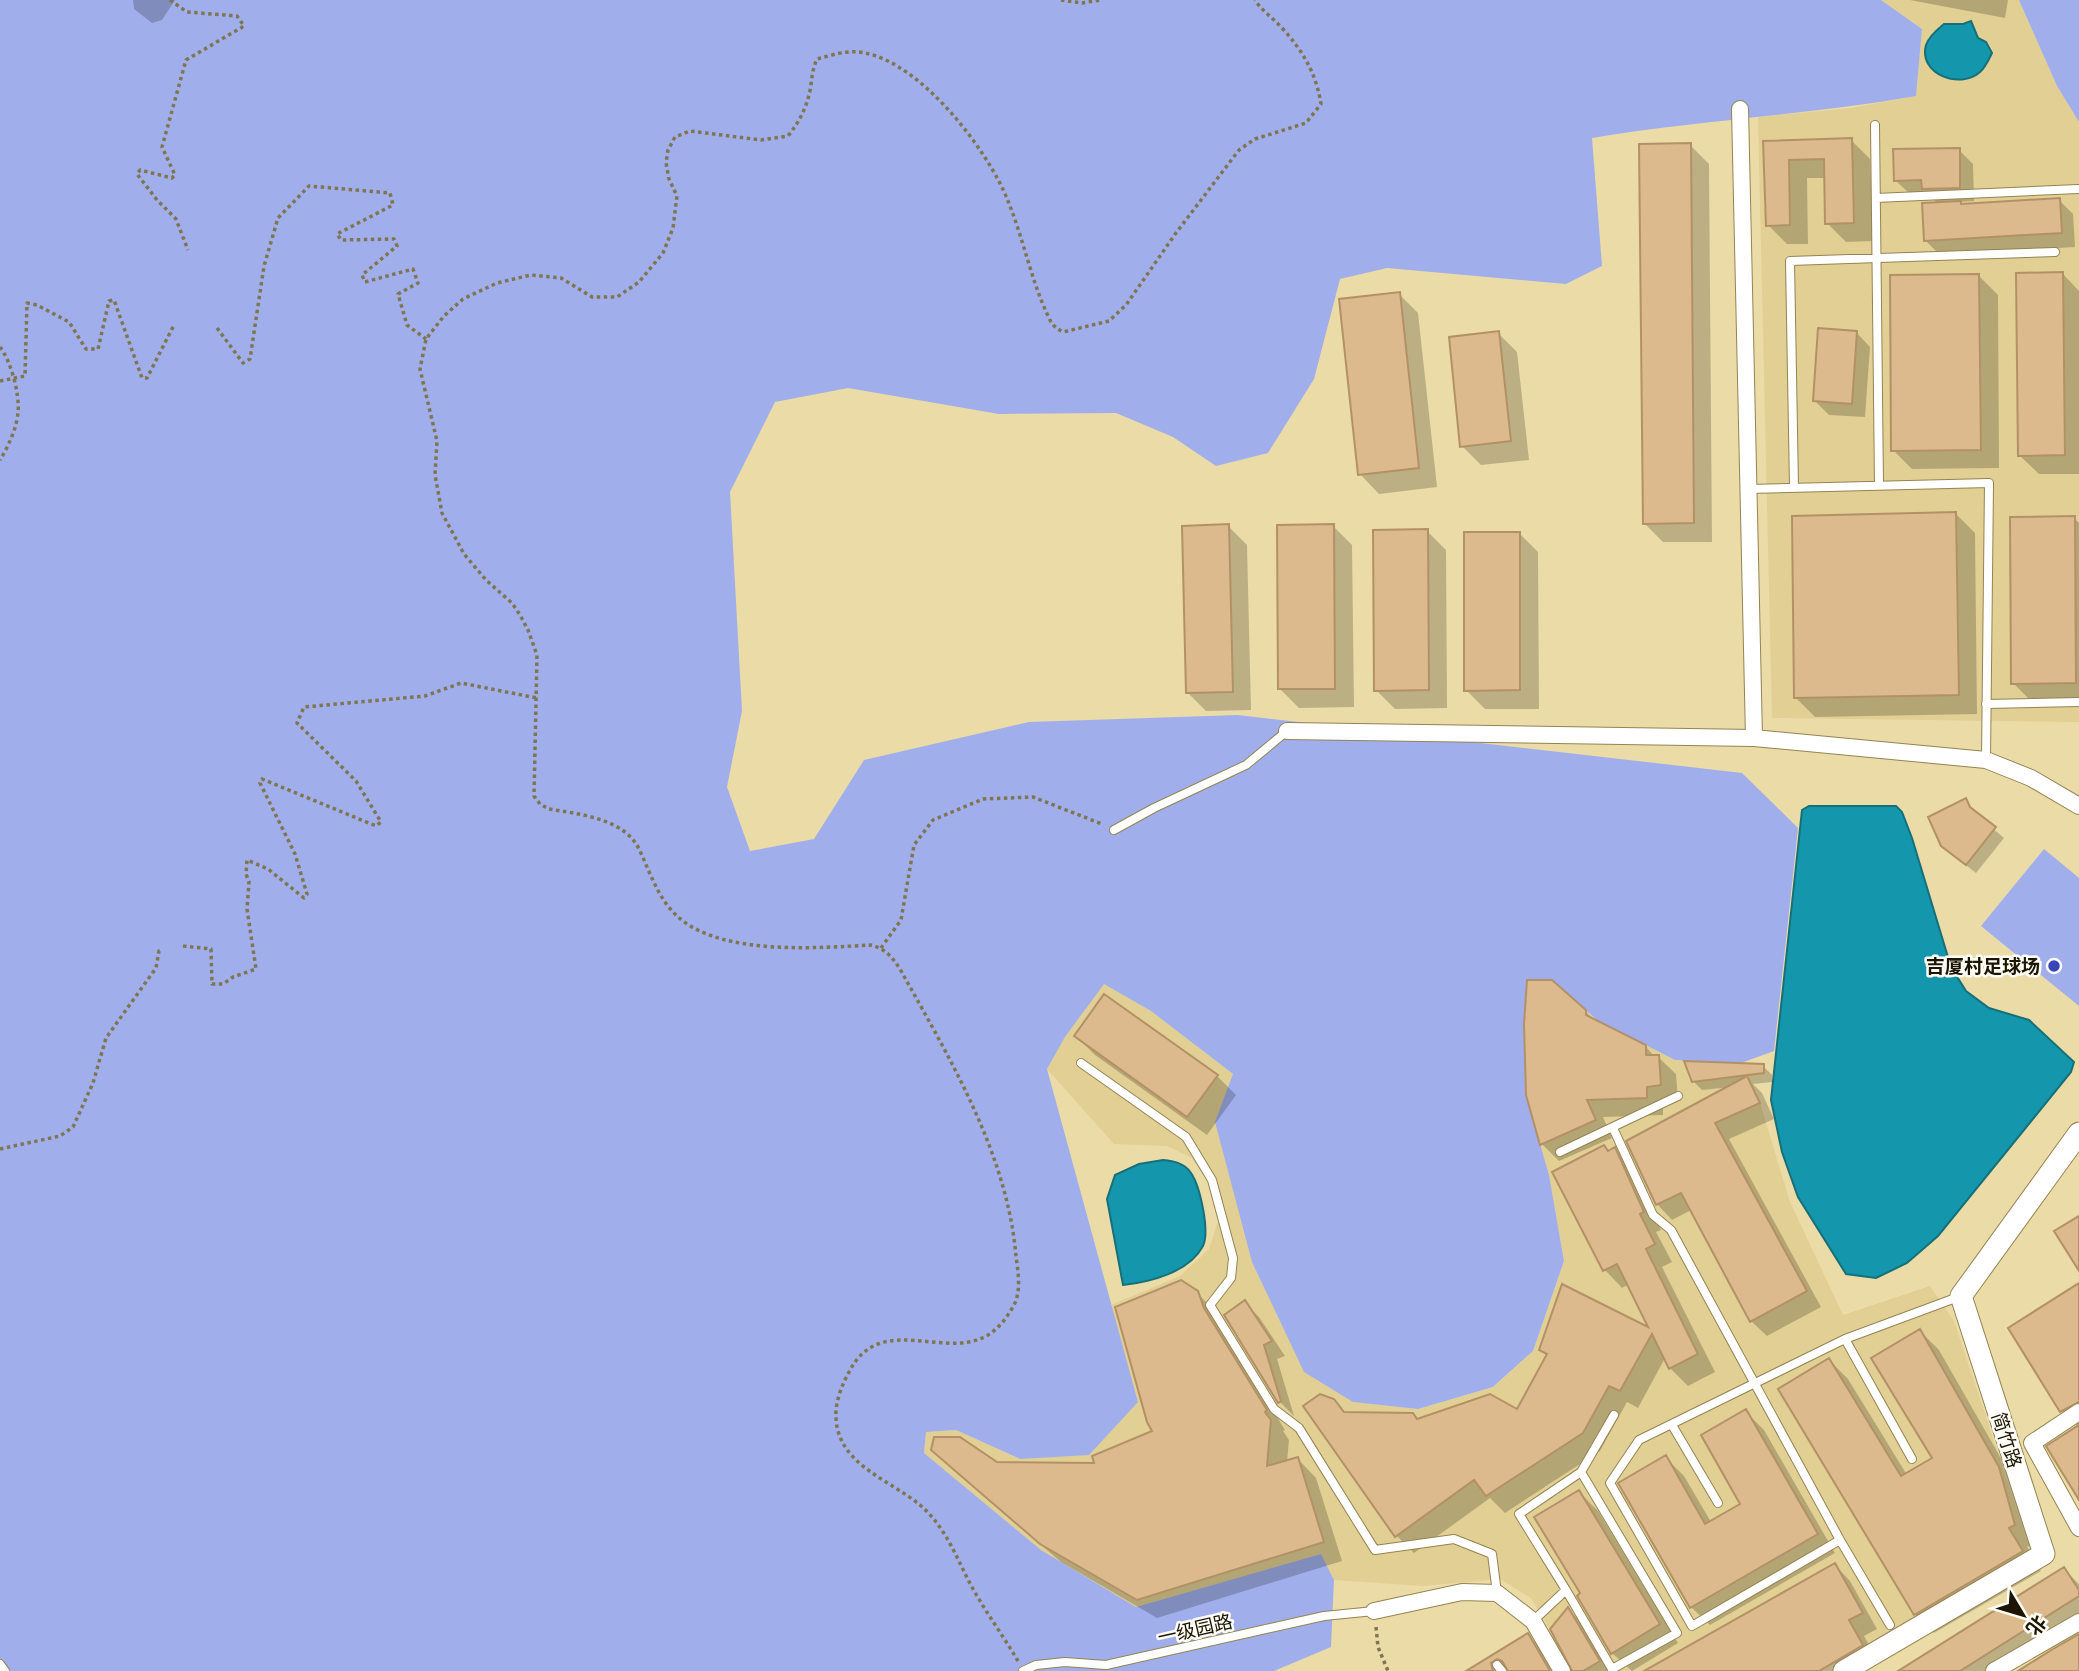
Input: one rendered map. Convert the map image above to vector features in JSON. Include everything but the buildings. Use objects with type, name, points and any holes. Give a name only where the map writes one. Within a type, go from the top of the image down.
[{"type":"street","points":[[1740,109],[1754,738]]},
{"type":"street","points":[[1287,731],[1754,738],[1986,760],[2031,778],[2079,806]]},
{"type":"street","points":[[1961,1296],[2079,1133]]},
{"type":"street","name":"简竹路","points":[[1844,1671],[2044,1554],[1961,1296]]},
{"type":"street","points":[[2079,1412],[2032,1443],[2079,1528]]},
{"type":"street","points":[[1374,1611],[1462,1592],[1497,1593],[1533,1621],[1562,1671]]},
{"type":"street","points":[[1994,1671],[2079,1622]]},
{"type":"lane","points":[[1875,125],[1879,485]]},
{"type":"lane","points":[[1876,198],[2078,189]]},
{"type":"lane","points":[[1794,487],[1790,261],[2055,252]]},
{"type":"lane","points":[[1748,489],[1989,483],[1986,760]]},
{"type":"lane","points":[[1986,704],[2079,702]]},
{"type":"lane","points":[[1114,830],[1246,765],[1287,731]]},
{"type":"lane","points":[[1081,1063],[1186,1137],[1212,1180],[1233,1258],[1231,1278],[1210,1306],[1274,1409],[1299,1428],[1375,1549],[1454,1539],[1492,1554],[1497,1593]]},
{"type":"lane","points":[[1560,1152],[1678,1096]]},
{"type":"lane","points":[[1613,1128],[1653,1215],[1671,1230],[1890,1625]]},
{"type":"lane","points":[[1840,1539],[1692,1626],[1610,1483],[1639,1440],[1845,1339],[1961,1296]]},
{"type":"lane","points":[[1845,1339],[1912,1460]]},
{"type":"lane","points":[[1581,1472],[1677,1633],[1612,1669],[1519,1514],[1581,1472],[1614,1415]]},
{"type":"lane","points":[[1672,1424],[1718,1503]]},
{"type":"lane","points":[[1533,1621],[1566,1590]]},
{"type":"lane","name":"一级园路","points":[[1024,1671],[1036,1665],[1065,1662],[1106,1665],[1324,1616],[1374,1611]]},
{"type":"lane","points":[[0,1664],[5,1671]]},
{"type":"path","points":[[170,0],[187,12],[237,16],[244,26],[186,60],[162,147],[174,175],[172,178],[140,170],[137,174],[176,219],[188,250]]},
{"type":"path","points":[[1061,0],[1082,3],[1100,0]]},
{"type":"path","points":[[1024,1671],[974,1590],[952,1545],[938,1524],[920,1506],[853,1458],[842,1440],[836,1418],[841,1387],[852,1365],[870,1346],[916,1339],[954,1343],[985,1336],[996,1329],[1015,1303],[1019,1284],[1014,1234],[999,1168],[962,1086],[900,969],[892,956],[881,948],[871,945],[800,949],[720,939],[683,921],[663,900],[638,847],[625,832],[593,817],[549,809],[540,804],[534,796],[537,655],[528,630],[512,603],[486,580],[464,554],[442,513],[435,475],[437,441],[420,369],[426,339],[444,316],[463,299],[497,283],[531,275],[561,278],[592,297],[617,297],[639,282],[663,253],[673,228],[677,196],[669,179],[666,163],[668,149],[675,137],[690,131],[761,140],[788,136],[807,105],[812,70],[817,59],[842,53],[863,52],[890,62],[933,92],[989,164],[1008,199],[1045,306],[1056,329],[1063,332],[1109,321],[1126,305],[1176,233],[1240,150],[1255,139],[1306,123],[1321,104],[1317,79],[1302,54],[1255,0]]},
{"type":"path","points":[[217,328],[243,363],[250,359],[264,266],[278,218],[309,186],[390,193],[393,205],[337,234],[341,240],[394,239],[397,246],[362,275],[365,282],[412,268],[418,283],[398,294],[407,325],[426,339]]},
{"type":"path","points":[[0,381],[25,376],[27,303],[37,305],[69,323],[86,349],[98,349],[109,301],[114,300],[142,378],[147,377],[174,325]]},
{"type":"path","points":[[0,347],[14,379],[18,412],[8,446],[0,460]]},
{"type":"path","points":[[183,946],[211,950],[212,984],[223,984],[233,976],[256,969],[247,909],[247,860],[268,869],[304,898],[307,894],[295,854],[260,783],[261,779],[376,826],[381,822],[356,781],[297,723],[304,707],[425,696],[461,683],[537,698]]},
{"type":"path","points":[[881,948],[901,920],[914,845],[933,820],[983,799],[1032,797],[1114,830]]},
{"type":"path","points":[[0,1149],[60,1136],[73,1127],[93,1083],[106,1038],[156,968],[159,950],[163,950]]},
{"type":"path","points":[[1374,1611],[1378,1647],[1388,1671]]},
{"type":"shaded area","points":[[0,0],[1881,0],[1922,29],[1916,96],[1592,138],[1602,266],[1566,284],[1387,268],[1340,279],[1314,379],[1268,453],[1216,466],[1173,437],[1116,413],[999,414],[848,388],[775,402],[730,492],[742,711],[727,787],[750,851],[814,839],[864,760],[1029,722],[1238,715],[1742,773],[1798,828],[1774,1051],[1741,1063],[1675,1060],[1597,1020],[1552,980],[1527,981],[1524,1024],[1526,1095],[1549,1175],[1564,1261],[1533,1351],[1493,1387],[1418,1409],[1353,1402],[1304,1372],[1252,1262],[1215,1122],[1233,1074],[1151,1011],[1104,984],[1065,1037],[1047,1069],[1138,1402],[1089,1455],[1020,1459],[956,1430],[926,1432],[924,1453],[1041,1550],[1136,1607],[1321,1554],[1334,1580],[1331,1647],[1274,1671],[0,1671]]},
{"type":"shaded area","points":[[1881,0],[2019,0],[2057,86],[2079,122],[2079,722],[1772,718],[1758,117],[1851,108],[1916,96],[1922,29]],"holes":[[[1971,22],[1978,38],[1986,42],[1932,34],[1944,24]]]},
{"type":"shaded area","points":[[2019,0],[2079,0],[2079,122],[2057,86]]},
{"type":"shaded area","points":[[1971,21],[1978,38],[1986,42],[1992,53],[1982,70],[1972,77],[1962,79],[1952,79],[1934,71],[1925,55],[1927,42],[1944,24]]},
{"type":"shaded area","points":[[1809,806],[1896,806],[1902,812],[1912,838],[1951,967],[1966,991],[1989,1008],[2029,1020],[2074,1062],[2071,1072],[1938,1236],[1907,1263],[1876,1278],[1846,1274],[1798,1197],[1782,1152],[1771,1100],[1802,810]]},
{"type":"shaded area","name":"吉厦村足球场","points":[[2044,849],[2079,878],[2079,1006],[1981,926]]},
{"type":"shaded area","points":[[1527,980],[1552,980],[1597,1020],[1675,1060],[1741,1063],[1760,1103],[1790,1202],[1843,1315],[1930,1286],[1954,1321],[2031,1551],[1821,1671],[1574,1671],[1531,1598],[1500,1579],[1423,1586],[1334,1580],[1321,1554],[1136,1607],[1041,1550],[924,1453],[926,1432],[956,1430],[1019,1459],[1138,1402],[1111,1305],[1180,1276],[1209,1249],[1218,1221],[1208,1182],[1192,1158],[1167,1146],[1114,1144],[1047,1069],[1065,1037],[1104,983],[1151,1011],[1233,1074],[1353,1402],[1418,1409],[1494,1387],[1533,1351],[1564,1261],[1549,1175],[1526,1095],[1524,1024]]},
{"type":"shaded area","points":[[1163,1160],[1182,1165],[1194,1179],[1205,1220],[1203,1246],[1189,1263],[1179,1269],[1157,1278],[1123,1285],[1107,1199],[1115,1175],[1139,1164]]},
{"type":"place","name":"吉厦村足球场","points":[[2054,966]]}]
